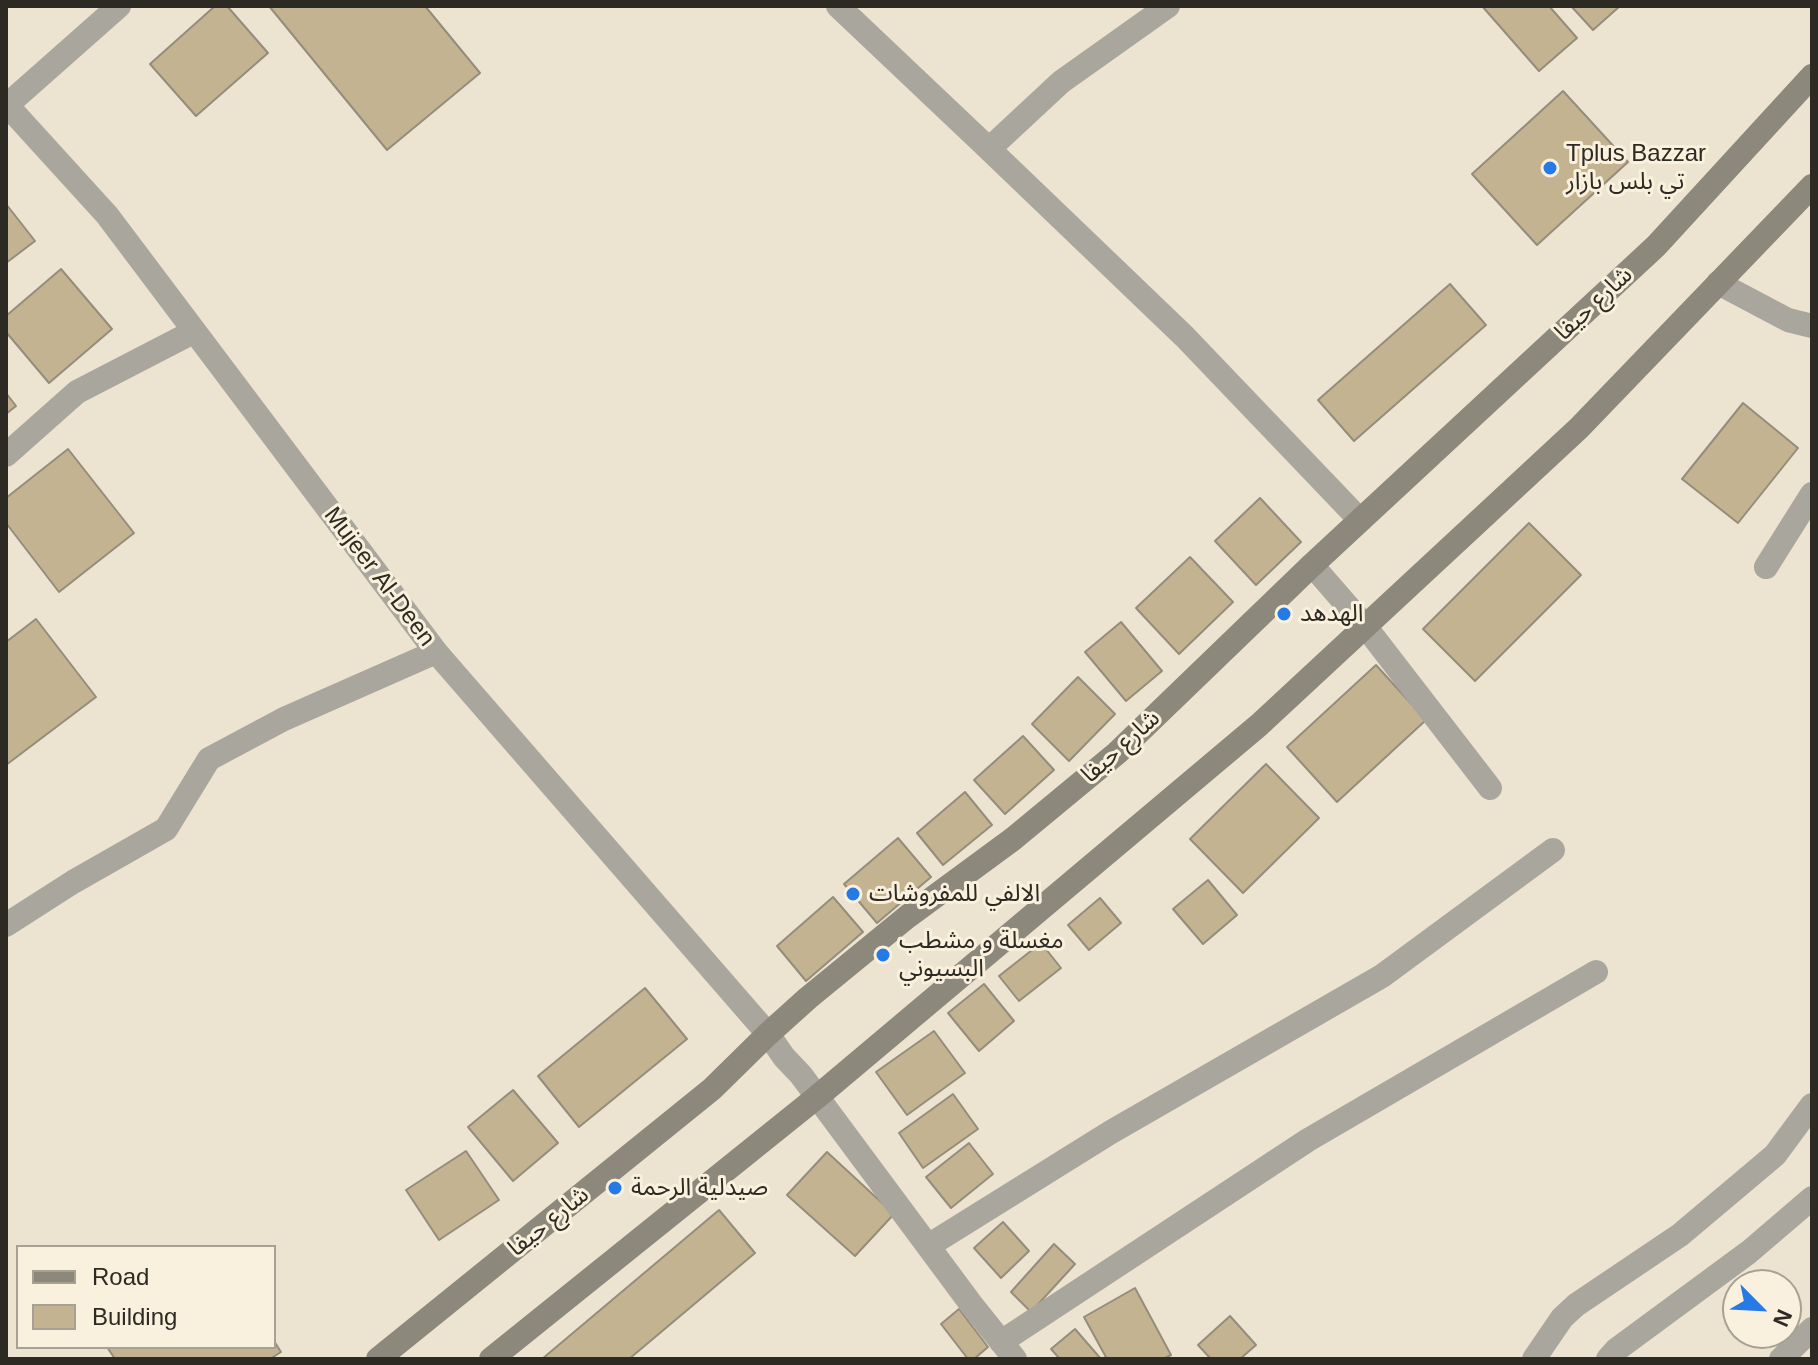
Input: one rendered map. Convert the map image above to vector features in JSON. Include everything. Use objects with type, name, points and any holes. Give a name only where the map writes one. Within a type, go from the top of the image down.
[{"type":"main road","name":"شارع حيفا","points":[[378,1359],[712,1089],[808,998],[907,917],[1013,839],[1117,753],[1312,565],[1656,246],[1812,76]]},
{"type":"main road","points":[[491,1359],[817,1097],[1259,725],[1579,428],[1812,186]]},
{"type":"street","points":[[7,105],[119,6]]},
{"type":"street","points":[[838,6],[1185,337],[1360,520]]},
{"type":"street","points":[[989,149],[1061,82],[1168,6]]},
{"type":"street","name":"Mujeer Al-Deen","points":[[7,105],[107,215],[436,652],[801,1075],[1008,1350]]},
{"type":"street","points":[[1718,283],[1788,320],[1812,326]]},
{"type":"street","points":[[6,455],[77,392],[193,332]]},
{"type":"street","points":[[1766,567],[1812,494]]},
{"type":"street","points":[[1312,565],[1365,626],[1490,788]]},
{"type":"street","points":[[6,925],[73,882],[166,829],[209,759],[284,719],[436,652]]},
{"type":"street","points":[[928,1246],[1111,1132],[1382,976],[1553,850]]},
{"type":"street","points":[[1008,1350],[1308,1140],[1596,972]]},
{"type":"street","points":[[1534,1359],[1562,1318],[1576,1305],[1680,1235],[1775,1155],[1812,1105]]},
{"type":"street","points":[[1608,1359],[1749,1252],[1812,1198]]},
{"type":"street","points":[[1781,1359],[1812,1329]]},
{"type":"building","points":[[215,6],[227,6],[268,53],[196,116],[150,64]]},
{"type":"building","points":[[269,6],[425,6],[480,73],[387,150]]},
{"type":"building","points":[[1482,6],[1549,6],[1577,38],[1539,71]]},
{"type":"building","points":[[1571,6],[1620,6],[1593,30]]},
{"type":"building","name":"Tplus Bazzar تي بلس بازار","points":[[1563,91],[1628,162],[1537,245],[1472,174]]},
{"type":"building","points":[[6,204],[35,241],[6,263]]},
{"type":"building","points":[[61,269],[112,329],[49,383],[6,332],[6,316]]},
{"type":"building","points":[[1450,284],[1486,325],[1354,441],[1318,400]]},
{"type":"building","points":[[6,393],[16,406],[6,414]]},
{"type":"building","points":[[1743,403],[1798,448],[1738,523],[1682,479]]},
{"type":"building","points":[[68,449],[134,533],[59,592],[6,523],[6,498]]},
{"type":"building","points":[[1260,498],[1301,542],[1256,585],[1215,541]]},
{"type":"building","points":[[1529,523],[1581,575],[1475,681],[1423,629]]},
{"type":"building","points":[[1190,557],[1233,602],[1179,654],[1136,608]]},
{"type":"building","points":[[36,619],[96,697],[6,765],[6,642]]},
{"type":"building","points":[[1121,622],[1162,671],[1126,701],[1085,652]]},
{"type":"building","points":[[1376,665],[1426,720],[1337,802],[1287,747]]},
{"type":"building","points":[[1078,677],[1115,714],[1069,761],[1032,724]]},
{"type":"building","points":[[1023,736],[1054,770],[1005,814],[974,780]]},
{"type":"building","points":[[1266,764],[1319,818],[1243,893],[1190,839]]},
{"type":"building","points":[[965,792],[992,825],[943,865],[917,833]]},
{"type":"building","points":[[898,838],[931,877],[877,923],[844,884]]},
{"type":"building","points":[[1208,880],[1237,915],[1203,944],[1173,909]]},
{"type":"building","points":[[833,897],[863,932],[806,981],[777,946]]},
{"type":"building","points":[[1100,898],[1121,923],[1089,950],[1068,925]]},
{"type":"building","points":[[1041,943],[1061,968],[1019,1001],[999,976]]},
{"type":"building","points":[[984,984],[1014,1021],[979,1051],[948,1013]]},
{"type":"building","points":[[645,988],[687,1039],[579,1127],[538,1076]]},
{"type":"building","points":[[934,1031],[965,1073],[907,1115],[876,1072]]},
{"type":"building","points":[[513,1090],[558,1143],[513,1181],[468,1127]]},
{"type":"building","points":[[953,1094],[978,1129],[923,1168],[899,1133]]},
{"type":"building","points":[[969,1143],[993,1174],[951,1208],[926,1177]]},
{"type":"building","points":[[466,1151],[499,1200],[439,1240],[406,1190]]},
{"type":"building","points":[[827,1152],[894,1214],[855,1256],[787,1195]]},
{"type":"building","points":[[719,1210],[755,1253],[629,1359],[542,1359]]},
{"type":"building","points":[[1003,1222],[1029,1251],[1001,1278],[974,1248]]},
{"type":"building","points":[[1054,1244],[1075,1264],[1031,1312],[1011,1292]]},
{"type":"building","points":[[1135,1288],[1171,1355],[1163,1359],[1107,1359],[1084,1317]]},
{"type":"building","points":[[959,1309],[988,1347],[974,1359],[968,1359],[941,1324]]},
{"type":"building","points":[[1230,1316],[1256,1345],[1240,1359],[1211,1359],[1198,1345]]},
{"type":"building","points":[[1075,1329],[1101,1359],[1060,1359],[1051,1349]]},
{"type":"building","points":[[276,1344],[281,1352],[270,1359],[115,1359],[108,1349],[276,1349]]},
{"type":"place","name":"Tplus Bazzar تي بلس بازار","points":[[1550,168]]},
{"type":"place","name":"الهدهد","points":[[1284,614]]},
{"type":"place","name":"الالفي للمفروشات","points":[[853,894]]},
{"type":"place","name":"مغسلة و مشطب البسيوني","points":[[883,955]]},
{"type":"place","name":"صيدلية الرحمة","points":[[615,1188]]}]
